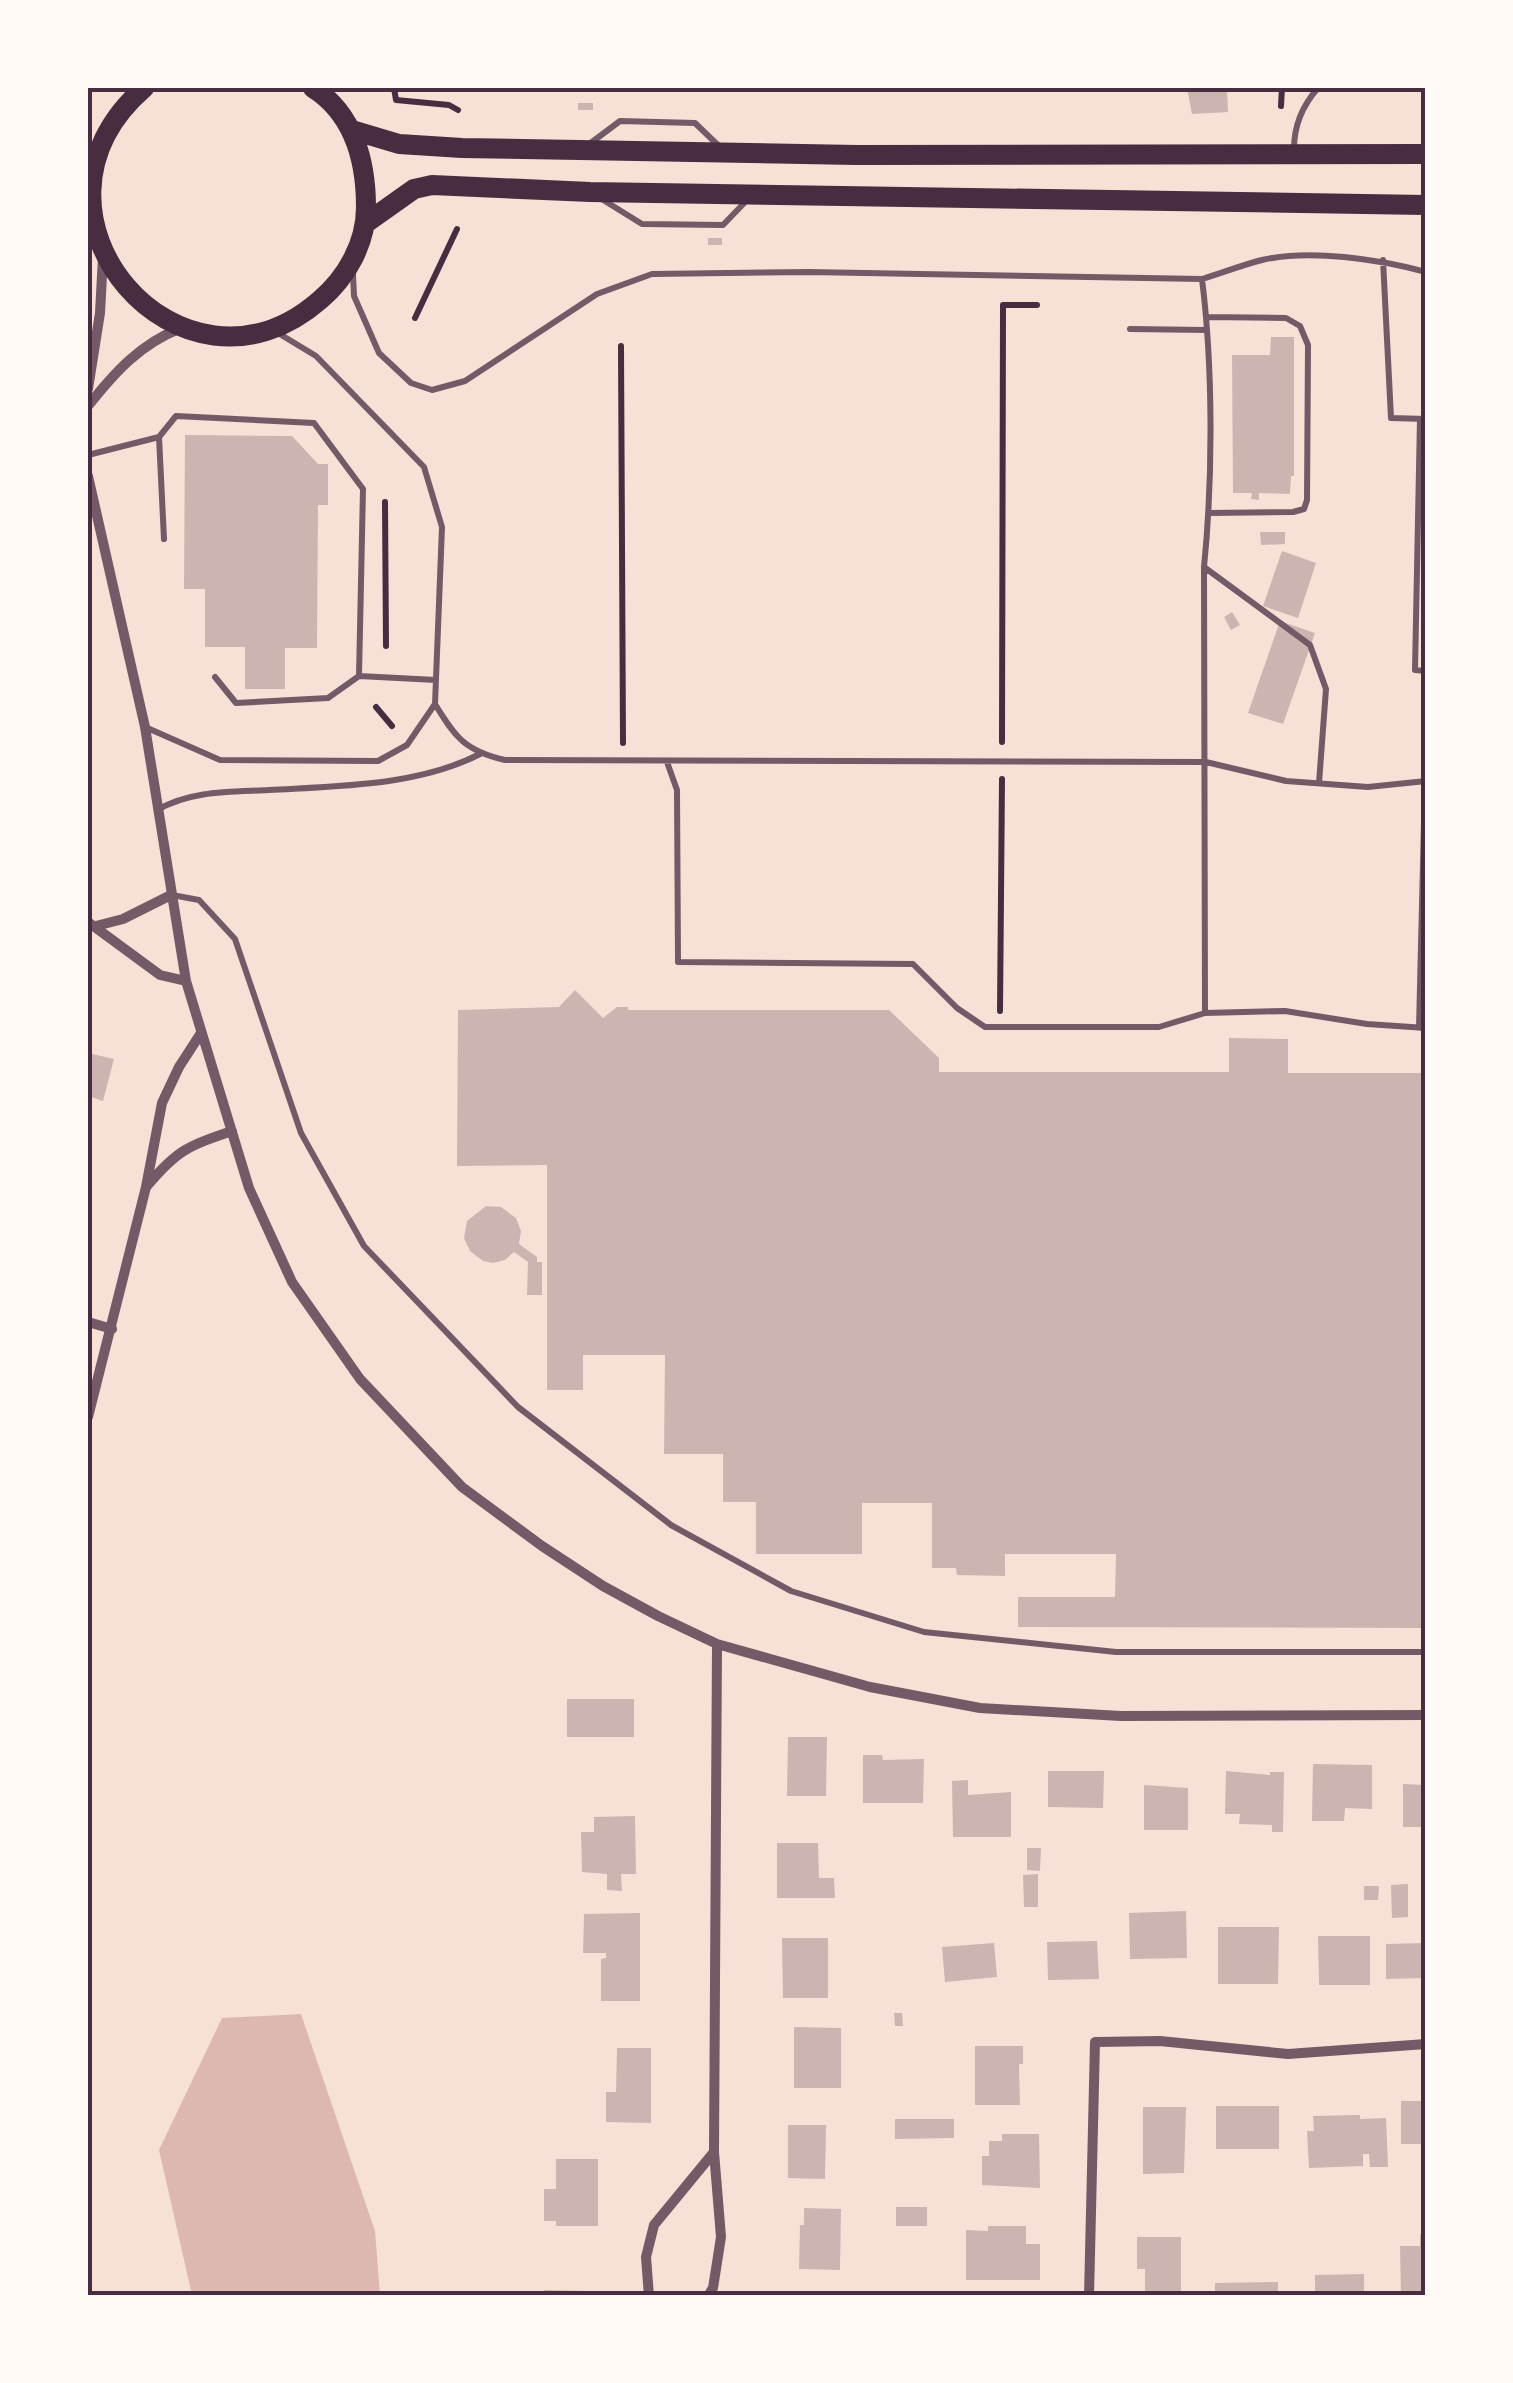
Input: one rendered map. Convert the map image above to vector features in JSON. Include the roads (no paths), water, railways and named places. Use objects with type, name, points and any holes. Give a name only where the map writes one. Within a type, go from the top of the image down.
[{"type":"main road","points":[[144,88],[108,128],[92,174],[90,216],[103,256],[121,284],[142,306],[182,328],[226,336],[272,330],[306,313],[334,288],[352,262],[366,224],[366,174],[352,130],[326,96],[314,88]]},
{"type":"main road","points":[[88,137],[108,128]]},
{"type":"main road","points":[[352,130],[416,146],[857,156],[1426,154]]},
{"type":"main road","points":[[366,224],[414,189],[432,184],[590,192],[1426,205]]},
{"type":"street","points":[[88,388],[100,313],[103,256]]},
{"type":"street","points":[[88,406],[120,366],[158,337],[182,328]]},
{"type":"street","points":[[88,476],[145,726],[186,981],[249,1188],[292,1282],[360,1379],[462,1487],[602,1586],[658,1616],[717,1644],[870,1687],[980,1708],[1121,1716],[1426,1714]]},
{"type":"street","points":[[92,924],[124,920],[171,895]]},
{"type":"street","points":[[92,924],[160,975],[186,981]]},
{"type":"street","points":[[88,1416],[146,1187],[162,1104],[201,1033]]},
{"type":"street","points":[[146,1187],[170,1158],[190,1145],[232,1131]]},
{"type":"street","points":[[88,1322],[112,1329]]},
{"type":"street","points":[[708,2296],[713,2288],[721,2238],[714,2152],[717,1644]]},
{"type":"street","points":[[1089,2296],[1095,2042],[1160,2041],[1288,2054],[1426,2044]]},
{"type":"street","points":[[649,2296],[646,2257],[654,2225],[714,2152]]},
{"type":"lane","points":[[1294,152],[1294,130],[1307,101],[1318,88]]},
{"type":"lane","points":[[583,149],[620,120],[695,123],[727,153]]},
{"type":"lane","points":[[590,192],[642,224],[723,225],[753,194]]},
{"type":"lane","points":[[352,262],[354,296],[379,353],[411,383],[432,390],[465,381],[597,294],[652,274],[809,272],[1202,279],[1291,256],[1383,260],[1426,272]]},
{"type":"lane","points":[[1383,260],[1391,418],[1423,419],[1415,670],[1426,670]]},
{"type":"lane","points":[[1202,279],[1207,317],[1209,513],[1204,567],[1205,1013]]},
{"type":"lane","points":[[1207,317],[1286,318],[1300,326],[1308,345],[1304,509],[1209,513]]},
{"type":"lane","points":[[1130,329],[1207,330]]},
{"type":"lane","points":[[145,726],[220,760],[378,762],[407,744],[435,704],[442,527],[424,467],[316,356],[272,330]]},
{"type":"lane","points":[[88,455],[159,437],[176,416],[314,424],[363,488],[359,676]]},
{"type":"lane","points":[[159,437],[164,538]]},
{"type":"lane","points":[[1204,567],[1310,645],[1326,689],[1318,783]]},
{"type":"lane","points":[[215,677],[236,703],[328,698],[359,676],[436,680]]},
{"type":"lane","points":[[435,704],[454,736],[480,754],[505,760],[1206,762],[1286,781],[1368,787],[1425,782],[1422,1028],[1285,1011],[1205,1013],[1159,1026],[984,1027],[958,1008],[913,964],[678,962],[677,790],[667,762]]},
{"type":"lane","points":[[156,810],[174,800],[204,794],[304,788],[454,768],[480,754]]},
{"type":"lane","points":[[171,895],[199,900],[235,939],[301,1133],[364,1246],[518,1407],[671,1525],[791,1591],[924,1632],[1116,1652],[1426,1652]]}]
